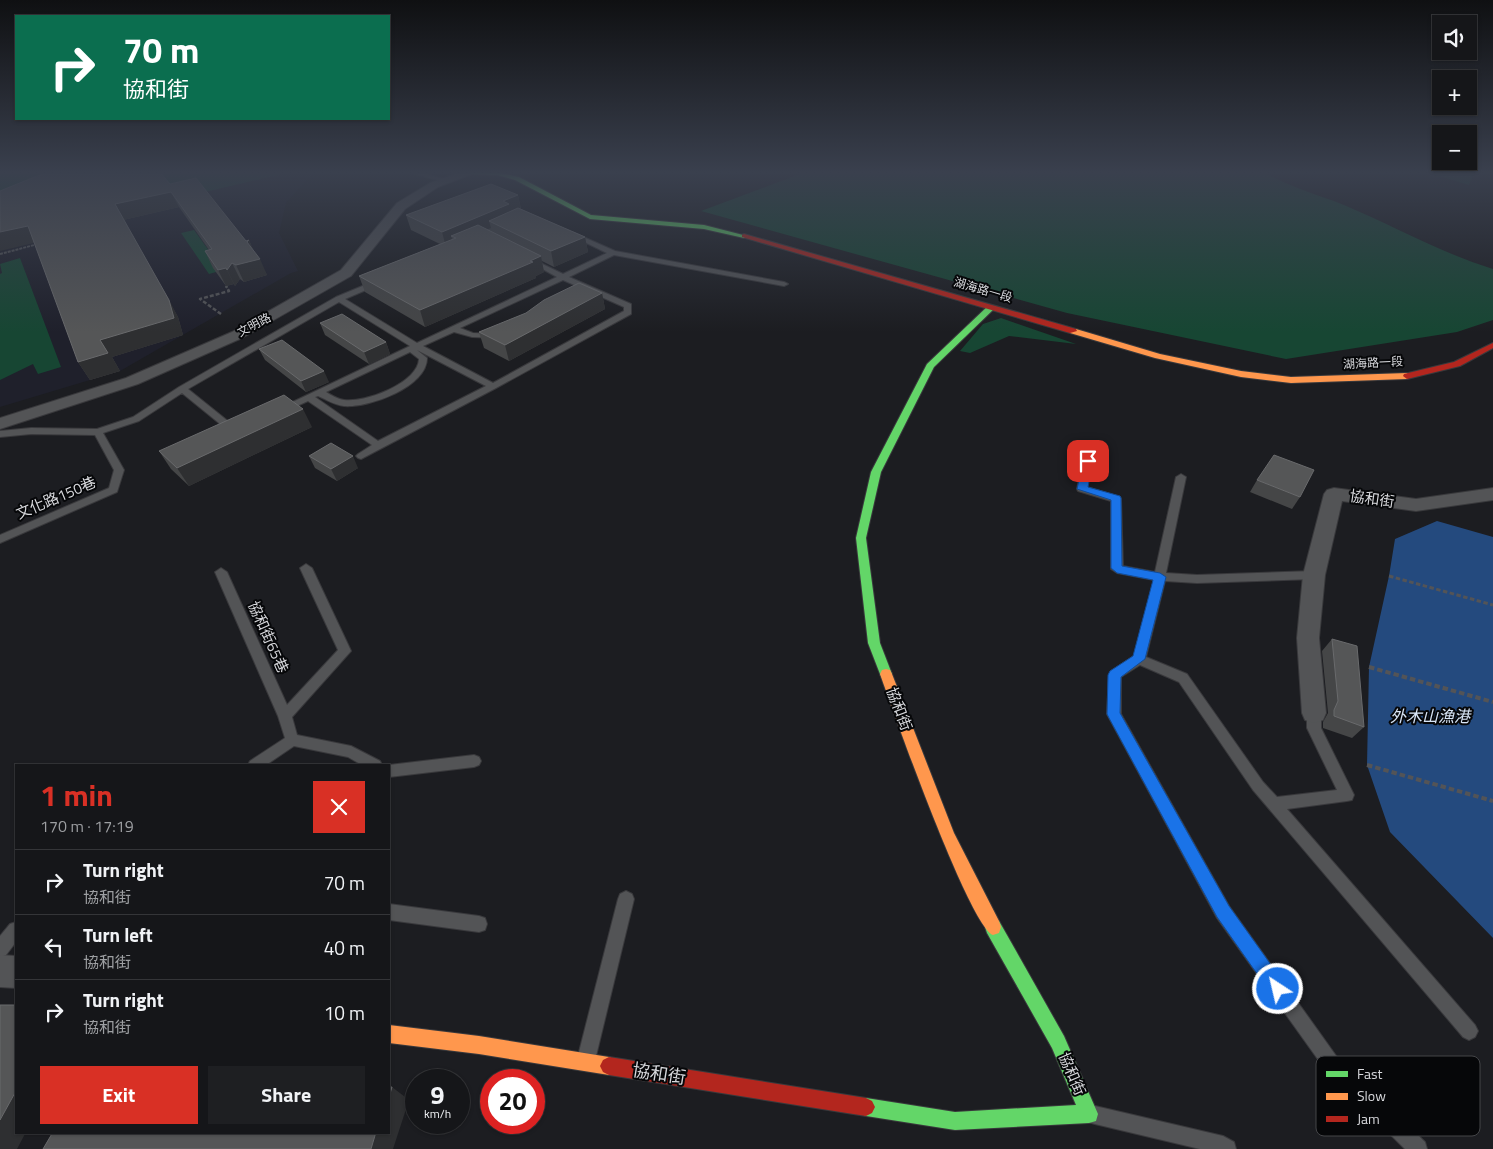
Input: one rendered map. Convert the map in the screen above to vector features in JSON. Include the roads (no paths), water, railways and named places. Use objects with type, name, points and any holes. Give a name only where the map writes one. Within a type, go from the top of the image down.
[{"type":"street","name":"文明路","points":[[0,424],[132,381],[237,335],[346,273],[386,225]]},
{"type":"street","name":"湖海路一段","points":[[677,225],[704,227],[733,233],[1158,356],[1241,374],[1291,380],[1407,376],[1457,364],[1493,346]]},
{"type":"street","name":"協和街","points":[[390,1034],[479,1045],[955,1121],[1089,1114],[1058,1042],[973,892],[921,768],[874,643],[861,538],[876,472],[930,366],[992,307]]},
{"type":"street","name":"協和街","points":[[1314,713],[1308,638],[1314,575],[1334,494],[1416,505],[1493,494]]},
{"type":"street","points":[[0,971],[15,972]]},
{"type":"lane","points":[[564,230],[613,253],[784,284]]},
{"type":"lane","points":[[275,412],[310,398],[613,253]]},
{"type":"lane","points":[[361,456],[378,445],[493,386],[628,312],[628,306],[563,277],[523,256]]},
{"type":"lane","points":[[0,434],[31,431],[98,432],[136,419],[182,389],[339,299],[383,279]]},
{"type":"lane","points":[[538,289],[546,298]]},
{"type":"lane","points":[[339,299],[415,348],[493,386]]},
{"type":"lane","points":[[454,329],[472,335],[501,336]]},
{"type":"lane","points":[[320,393],[344,404],[367,401],[380,396],[406,383],[421,369],[423,358],[415,348]]},
{"type":"lane","points":[[182,389],[232,430],[241,426]]},
{"type":"lane","points":[[310,398],[378,445]]},
{"type":"lane","name":"文化路150巷","points":[[0,538],[113,490],[120,470],[98,432]]},
{"type":"lane","points":[[1091,447],[1082,489],[1116,498],[1117,568],[1160,577],[1197,579],[1314,575]]},
{"type":"lane","points":[[1181,477],[1160,577],[1139,659],[1115,675],[1114,714],[1223,912],[1326,1056]]},
{"type":"lane","points":[[285,716],[344,651],[306,568]]},
{"type":"lane","name":"協和街65巷","points":[[221,572],[285,716],[292,740]]},
{"type":"lane","points":[[1139,659],[1183,678],[1258,786],[1468,1030]]},
{"type":"lane","points":[[1274,804],[1346,795],[1314,728],[1314,713]]},
{"type":"lane","points":[[256,764],[292,740],[350,752],[373,764]]},
{"type":"lane","points":[[390,771],[474,761]]},
{"type":"lane","points":[[585,1062],[626,899]]},
{"type":"lane","points":[[390,912],[479,924]]},
{"type":"lane","points":[[0,949],[15,931]]},
{"type":"lane","name":"協和街","points":[[1089,1114],[1223,1145],[1228,1149]]},
{"type":"lane","points":[[1405,1136],[1418,1149]]},
{"type":"water","name":"外木山漁港","points":[[1437,521],[1493,537],[1493,938],[1390,832],[1367,765],[1369,667],[1395,539]]}]
